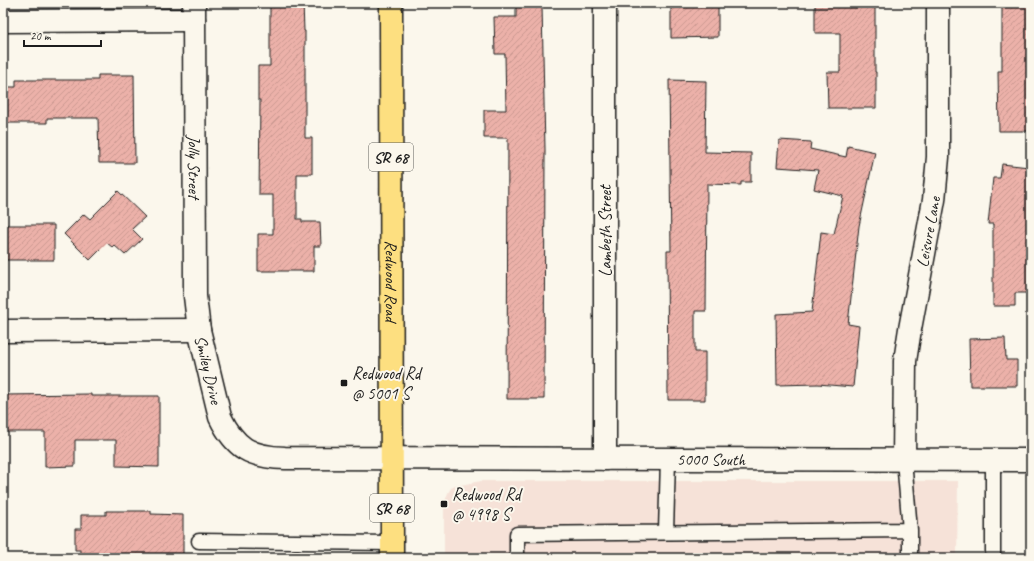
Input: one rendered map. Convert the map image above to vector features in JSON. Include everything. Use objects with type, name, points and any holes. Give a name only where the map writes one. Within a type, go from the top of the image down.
[{"type":"main road","name":"Redwood Road","points":[[391,3],[392,550]]},
{"type":"street","name":"Lambeth Street","points":[[605,459],[606,3]]},
{"type":"street","name":"Leisure Lane","points":[[904,460],[905,361],[934,200],[938,157],[938,3]]},
{"type":"street","points":[[3,21],[194,12]]},
{"type":"street","name":"Jolly Street","points":[[194,12],[194,266],[195,296],[199,330]]},
{"type":"street","name":"Smiley Drive","points":[[3,331],[199,330],[220,417],[226,429],[245,450],[271,458],[392,458]]},
{"type":"street","name":"5000 South","points":[[392,458],[1031,460]]},
{"type":"lane","points":[[666,532],[668,459]]},
{"type":"lane","points":[[904,460],[910,530],[910,558]]},
{"type":"lane","points":[[993,460],[994,558]]},
{"type":"lane","points":[[517,558],[517,534],[910,530]]},
{"type":"lane","points":[[199,541],[392,550]]},
{"type":"shaded area","points":[[481,481],[958,481],[957,558],[444,558],[444,508],[448,493],[451,488],[455,486]]},
{"type":"building","points":[[270,3],[303,3],[305,31],[305,138],[312,138],[312,174],[297,174],[297,219],[302,219],[302,222],[320,222],[321,246],[314,246],[314,271],[258,271],[258,234],[273,234],[273,195],[259,195],[260,100],[258,100],[258,66],[270,66]]},
{"type":"building","points":[[671,3],[718,3],[718,37],[671,38]]},
{"type":"building","points":[[815,3],[875,3],[876,108],[828,108],[827,72],[840,72],[840,33],[815,33]]},
{"type":"building","points":[[1002,3],[1031,3],[1031,131],[999,131],[998,71],[1002,71]]},
{"type":"building","points":[[516,6],[542,6],[545,150],[544,399],[507,399],[508,138],[484,138],[484,110],[506,110],[505,54],[495,54],[494,17],[516,17]]},
{"type":"building","points":[[98,75],[134,75],[135,163],[99,163],[98,118],[47,118],[47,123],[3,123],[3,87],[16,87],[16,80],[98,80]]},
{"type":"building","points":[[669,80],[706,81],[705,152],[751,153],[751,182],[741,182],[741,185],[707,184],[706,311],[695,311],[695,352],[705,352],[705,400],[668,400],[667,251],[671,251]]},
{"type":"building","points":[[779,140],[811,142],[810,149],[846,157],[848,146],[875,152],[859,226],[848,324],[859,326],[853,387],[818,384],[777,385],[776,314],[812,312],[821,232],[834,234],[843,196],[814,189],[818,170],[777,167]]},
{"type":"building","points":[[1002,164],[1029,167],[1028,179],[1031,180],[1031,293],[1015,293],[1015,306],[993,306],[993,224],[988,224],[993,178],[1000,178]]},
{"type":"building","points":[[118,191],[145,217],[132,229],[142,239],[125,255],[114,245],[112,247],[107,243],[90,260],[64,234],[84,214],[90,219]]},
{"type":"building","points":[[3,225],[54,225],[54,260],[3,260]]},
{"type":"building","points":[[1005,338],[1006,360],[1017,360],[1017,386],[970,386],[969,339]]},
{"type":"building","points":[[91,394],[91,396],[159,396],[159,467],[116,466],[116,440],[75,440],[75,466],[45,467],[45,432],[3,432],[3,395]]},
{"type":"building","points":[[106,511],[151,511],[151,514],[183,515],[183,558],[80,558],[80,550],[75,550],[75,529],[81,529],[81,515],[106,515]]},
{"type":"place","name":"Redwood Rd @ 5001 S","points":[[344,383]]},
{"type":"place","name":"Redwood Rd @ 4998 S","points":[[444,504]]}]
